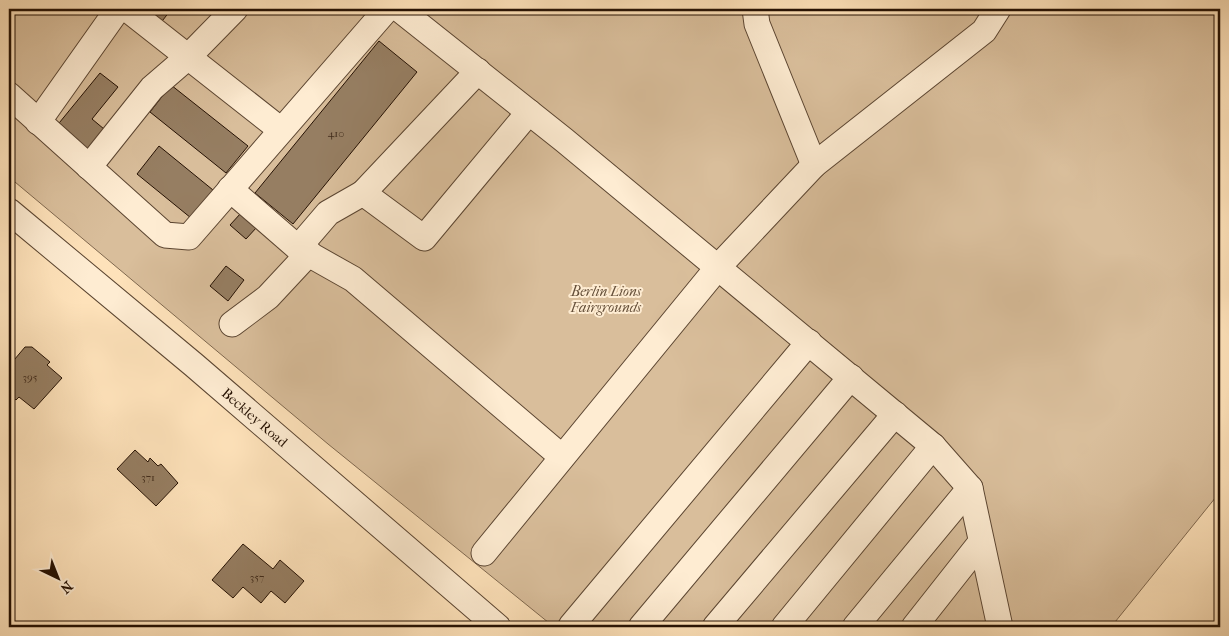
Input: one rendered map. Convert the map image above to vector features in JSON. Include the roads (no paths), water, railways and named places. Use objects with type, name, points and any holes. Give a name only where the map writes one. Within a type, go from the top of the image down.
[{"type":"street","points":[[38,122],[118,9]]},
{"type":"street","points":[[127,9],[281,130]]},
{"type":"street","points":[[89,167],[152,88],[188,57],[235,9]]},
{"type":"street","points":[[9,95],[165,235],[189,237],[387,9]]},
{"type":"street","points":[[399,9],[719,266],[933,446],[970,488],[1000,627]]},
{"type":"street","points":[[755,9],[757,24],[814,166]]},
{"type":"street","points":[[484,553],[719,266],[814,166],[984,30],[998,9]]},
{"type":"street","points":[[232,324],[268,297],[304,250],[328,213],[363,193],[478,71]]},
{"type":"street","points":[[363,193],[424,238],[529,112]]},
{"type":"street","points":[[230,189],[304,250],[353,280],[562,457]]},
{"type":"street","name":"Beckley Road","points":[[9,211],[194,365],[498,627]]},
{"type":"street","points":[[570,626],[809,342]]},
{"type":"street","points":[[641,627],[851,377]]},
{"type":"street","points":[[715,627],[895,414]]},
{"type":"street","points":[[784,627],[933,446]]},
{"type":"street","points":[[855,627],[970,488]]},
{"type":"street","points":[[914,627],[981,542]]},
{"type":"park label","name":"Berlin Lions Fairgrounds","points":[[606,300]]}]
